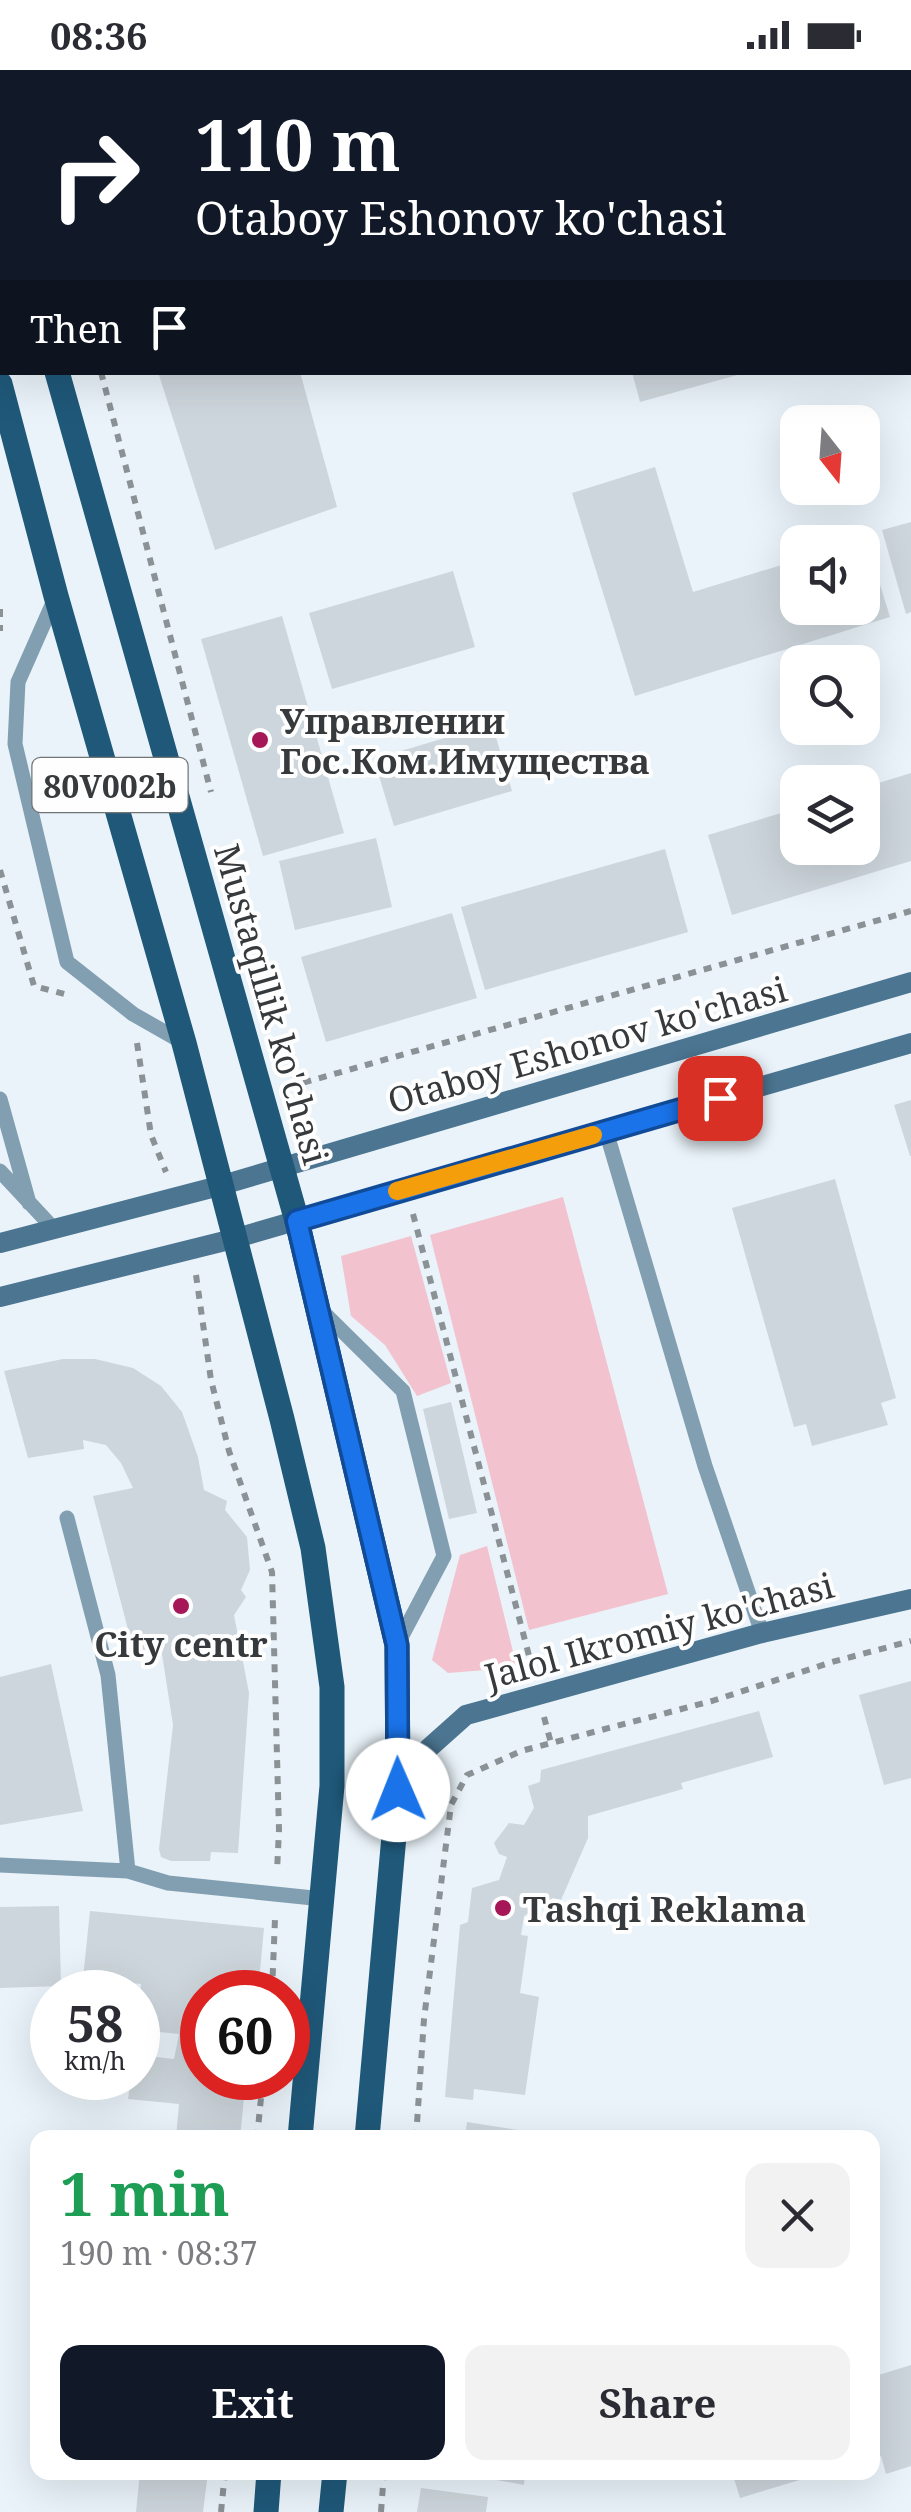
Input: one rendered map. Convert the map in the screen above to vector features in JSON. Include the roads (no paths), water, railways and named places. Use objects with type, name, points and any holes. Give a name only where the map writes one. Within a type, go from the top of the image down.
[{"type":"main road","name":"Mustaqillik ko'chasi","points":[[58,375],[297,1221],[397,1645],[398,1790],[367,2130]]},
{"type":"main road","name":"80V002b","points":[[0,384],[184,1044],[219,1186]]},
{"type":"main road","points":[[219,1186],[282,1419],[320,1593],[332,1687],[332,1786],[301,2130]]},
{"type":"main road","points":[[266,2512],[268,2480]]},
{"type":"main road","points":[[331,2512],[334,2480]]},
{"type":"street","name":"Otaboy Eshonov ko'chasi","points":[[0,1242],[219,1186],[911,982]]},
{"type":"street","points":[[0,1297],[234,1240],[911,1043]]},
{"type":"street","name":"Jalol Ikromiy ko'chasi","points":[[398,1790],[429,1748],[466,1715],[762,1632],[911,1600]]},
{"type":"lane","points":[[56,596],[18,682],[15,744],[68,962],[133,1014],[184,1044]]},
{"type":"lane","points":[[0,1099],[29,1203]]},
{"type":"lane","points":[[606,1131],[705,1466],[762,1632]]},
{"type":"lane","points":[[0,1172],[54,1230]]},
{"type":"lane","points":[[319,1308],[403,1391],[444,1556],[397,1645]]},
{"type":"lane","points":[[66,1518],[108,1676],[128,1871]]},
{"type":"lane","points":[[0,1865],[128,1871],[168,1882],[322,1899]]},
{"type":"place","name":"Управлении Гос.Ком.Имущества","points":[[260,740]]},
{"type":"place","name":"City centr","points":[[181,1606]]},
{"type":"place","name":"Tashqi Reklama","points":[[503,1908]]}]
